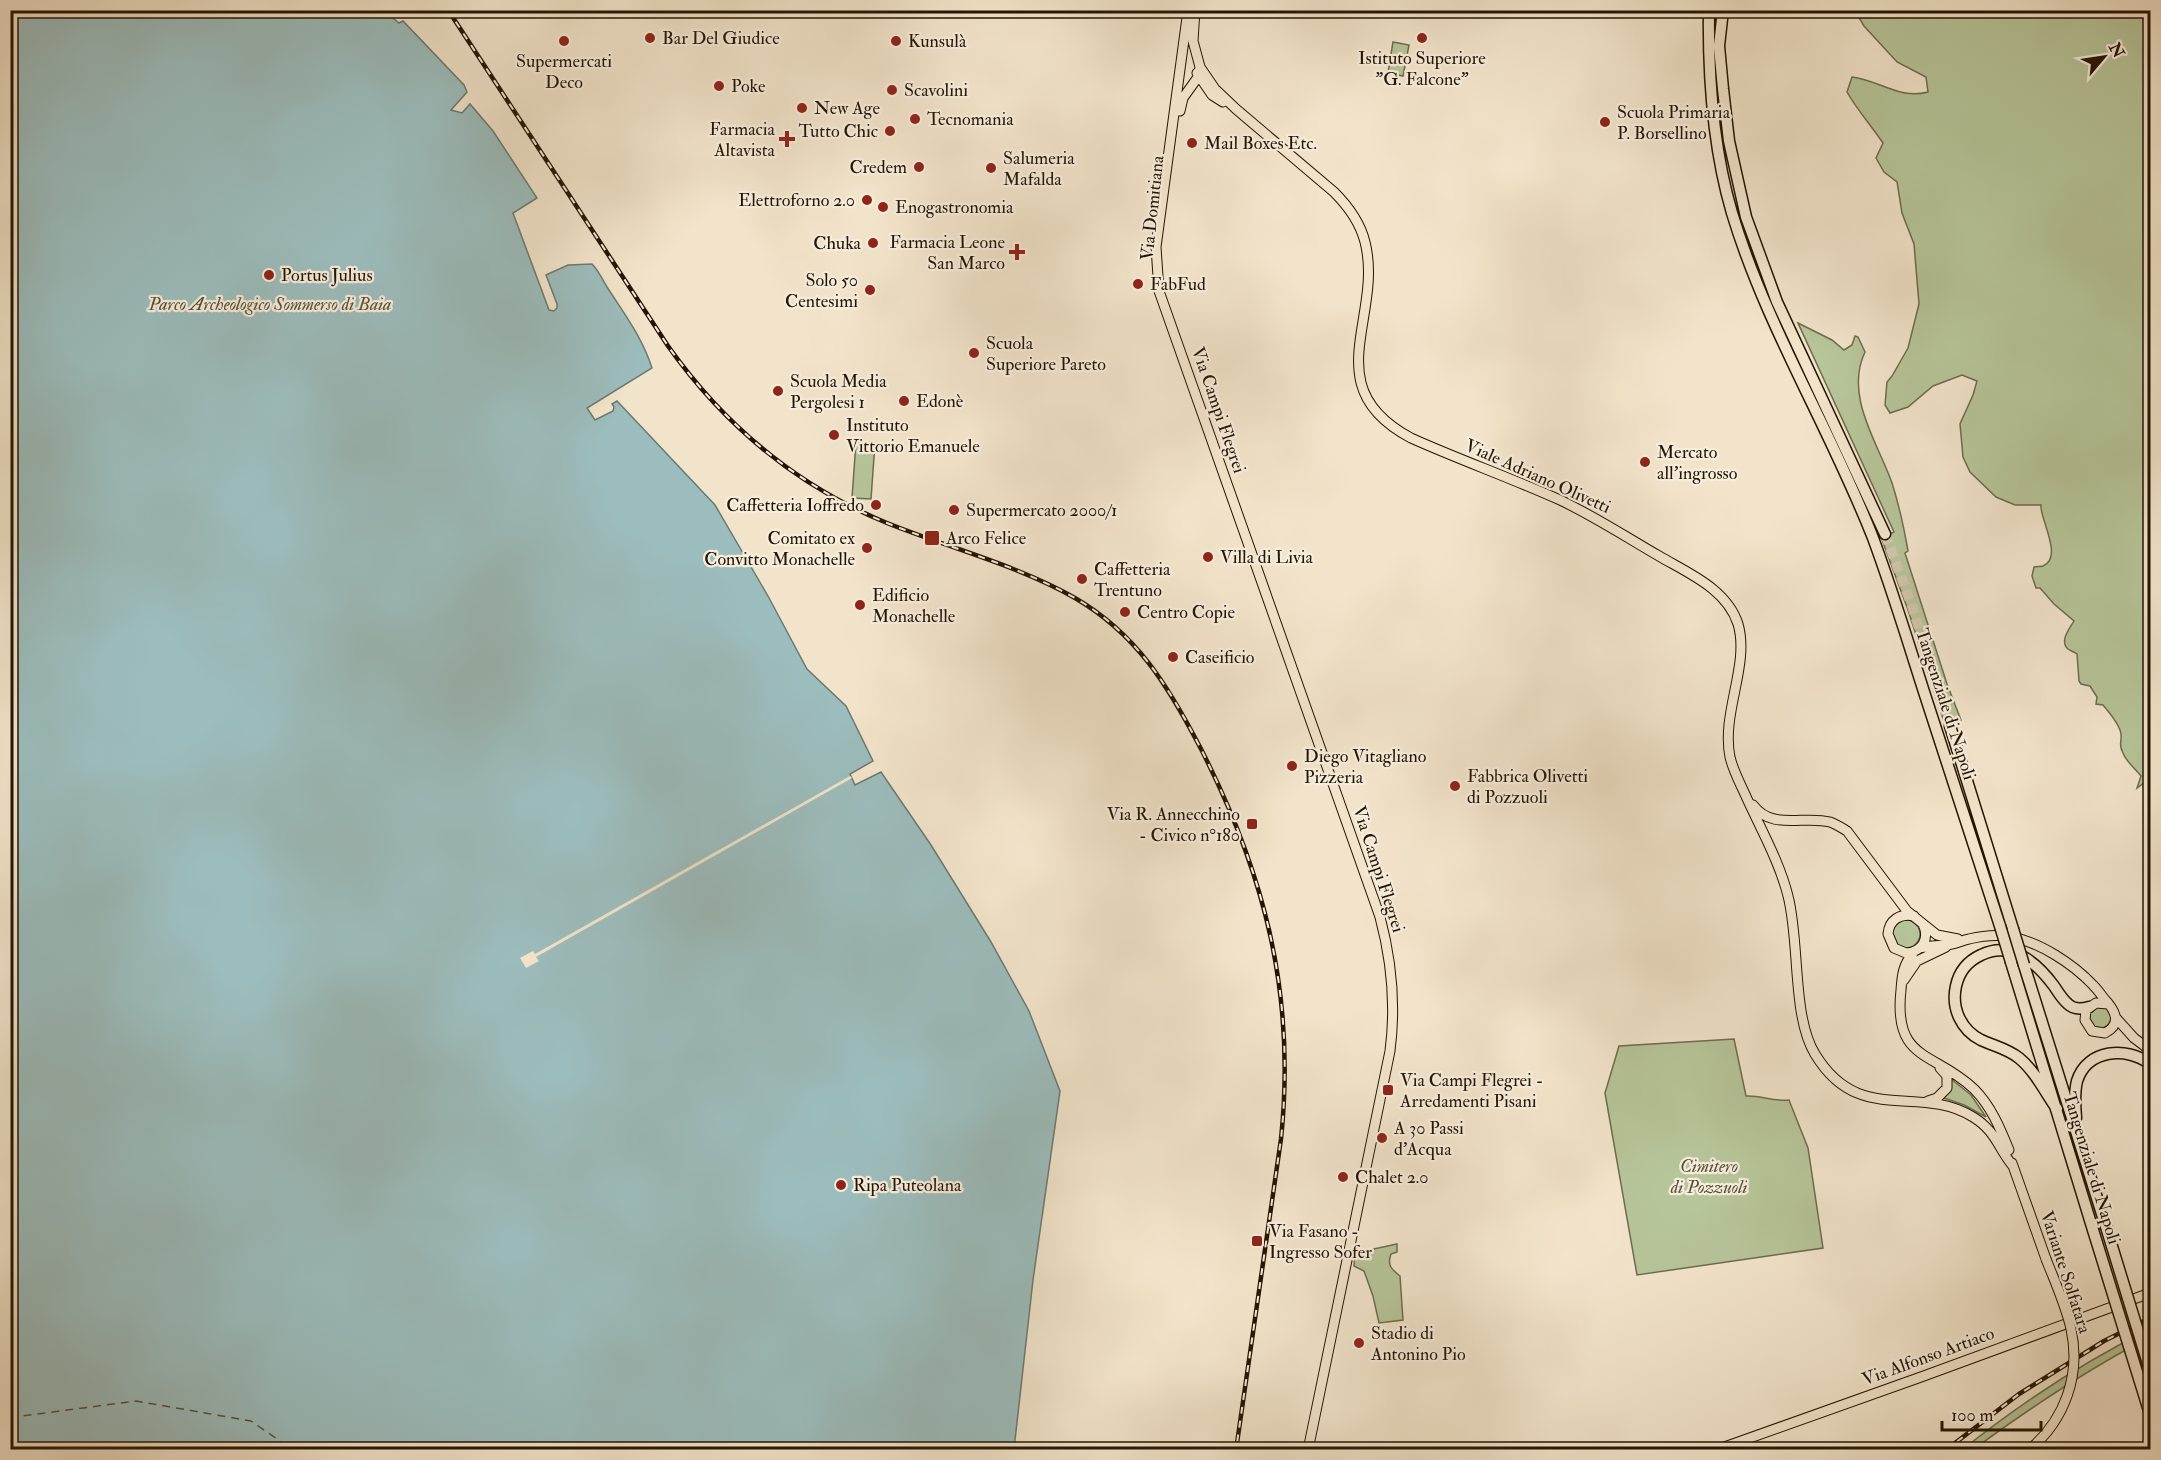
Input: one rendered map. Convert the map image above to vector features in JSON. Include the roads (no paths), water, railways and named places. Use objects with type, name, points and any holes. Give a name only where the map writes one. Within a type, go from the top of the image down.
[{"type":"highway","name":"Tangenziale di Napoli","points":[[1709,10],[1711,89],[1718,143],[1732,211],[1766,306],[1873,538],[1902,621],[2000,926],[2151,1414]]},
{"type":"highway","points":[[1723,10],[1719,46],[1723,88],[1729,141],[1746,217],[1777,302],[1885,534]]},
{"type":"highway","name":"Tangenziale di Napoli","points":[[1950,726],[2151,1370]]},
{"type":"highway","points":[[2057,1109],[2033,1073],[2019,1058],[2011,1052],[1980,1039],[1966,1028],[1955,1006],[1954,996],[1958,980],[1962,970],[1978,956],[1993,951],[2009,951],[2034,963],[2068,1005],[2078,1009],[2091,1005]]},
{"type":"highway","points":[[2078,1137],[2076,1089],[2084,1068],[2103,1055],[2117,1052],[2139,1056],[2151,1064]]},
{"type":"main road","name":"Via Domitiana","points":[[1169,319],[1159,291],[1156,252],[1188,10]]},
{"type":"main road","name":"Via Domitiana","points":[[1169,319],[1170,310],[1163,278],[1162,245],[1182,102],[1197,79],[1200,67],[1193,41],[1195,10]]},
{"type":"main road","points":[[1184,41],[1197,79],[1212,95]]},
{"type":"main road","points":[[1183,54],[1185,79],[1190,82],[1197,79]]},
{"type":"main road","points":[[1200,67],[1215,89],[1236,109]]},
{"type":"main road","points":[[1187,92],[1198,91],[1212,95],[1236,109]]},
{"type":"main road","name":"Viale Adriano Olivetti","points":[[1236,109],[1334,192],[1349,209],[1361,228],[1368,263],[1358,344],[1358,367],[1365,392],[1380,416],[1411,438],[1558,499],[1686,572],[1725,600],[1735,615],[1741,638],[1728,726],[1728,741],[1734,770],[1764,834],[1788,895],[1796,934]]},
{"type":"main road","name":"Via Campi Flegrei","points":[[1169,319],[1380,917],[1390,956],[1394,1012],[1390,1051],[1308,1449]]},
{"type":"main road","points":[[1745,793],[1759,812],[1775,820],[1830,822],[1847,831],[1898,900],[1932,932],[1943,937],[1967,939],[2001,936],[2020,939],[2048,952],[2088,980],[2114,1010],[2116,1018],[2134,1038],[2151,1050]]},
{"type":"main road","points":[[1764,834],[1767,825],[1775,820]]},
{"type":"main road","points":[[1914,916],[1901,916],[1891,923],[1888,934],[1894,948],[1906,953],[1952,944]]},
{"type":"main road","name":"Variante Solfatara","points":[[1923,923],[1926,934],[1923,944],[1904,966],[1899,1011],[1902,1030],[1913,1047],[1931,1061],[1957,1075],[1984,1101],[2004,1138],[2012,1159],[2071,1330],[2073,1367],[2071,1385],[2061,1413],[2048,1432],[2029,1449]]},
{"type":"main road","name":"Variante Solfatara","points":[[1796,934],[1803,1019],[1808,1040],[1817,1057],[1836,1078],[1859,1094],[1881,1100],[1920,1102],[1954,1108],[1980,1121],[1993,1134],[2013,1166]]},
{"type":"main road","points":[[1901,985],[1917,961],[1967,939]]},
{"type":"main road","points":[[2088,980],[2092,993],[2091,1005],[2085,1015],[2086,1024],[2096,1033],[2118,1033],[2134,1038]]},
{"type":"main road","points":[[2091,1005],[2100,1002],[2108,1004]]},
{"type":"main road","points":[[2105,1033],[2113,1027],[2116,1018]]},
{"type":"main road","points":[[1920,1102],[1937,1098],[1947,1088],[1947,1076],[1931,1061]]},
{"type":"main road","name":"Via Alfonso Artiaco","points":[[1716,1449],[2151,1293]]},
{"type":"water","points":[[10,11],[401,11],[393,18],[399,23],[403,21],[464,85],[467,92],[451,110],[462,113],[470,104],[493,131],[537,198],[513,213],[549,310],[554,311],[557,304],[546,275],[568,265],[592,264],[597,269],[638,336],[652,368],[587,408],[595,420],[613,411],[612,404],[617,401],[715,505],[807,669],[846,706],[873,761],[850,774],[855,785],[881,772],[931,845],[991,942],[1029,1011],[1060,1091],[1033,1280],[1014,1449],[11,1449]]},
{"type":"tunnel","points":[[1885,534],[1912,606],[1950,726]]},
{"type":"railway","points":[[448,10],[668,346],[713,402],[738,427],[793,472],[854,508],[887,523],[1030,576],[1075,598],[1097,612],[1133,645],[1149,663],[1176,703],[1223,794],[1258,889],[1279,985],[1284,1035],[1281,1139],[1236,1450]]},
{"type":"railway","points":[[1946,1450],[2019,1394],[2104,1341],[2150,1318]]},
{"type":"place","name":"Bar Del Giudice","points":[[650,38]]},
{"type":"place","name":"Istituto Superiore \"G. Falcone\"","points":[[1422,38]]},
{"type":"place","name":"Supermercati Deco","points":[[564,41]]},
{"type":"place","name":"Kunsulà","points":[[896,41]]},
{"type":"place","name":"Poke","points":[[719,86]]},
{"type":"place","name":"Scavolini","points":[[892,90]]},
{"type":"place","name":"New Age","points":[[802,108]]},
{"type":"place","name":"Tecnomania","points":[[915,119]]},
{"type":"place","name":"Scuola Primaria P. Borsellino","points":[[1605,122]]},
{"type":"place","name":"Tutto Chic","points":[[890,131]]},
{"type":"place","name":"Farmacia Altavista","points":[[787,139]]},
{"type":"place","name":"Mail Boxes Etc.","points":[[1192,143]]},
{"type":"place","name":"Credem","points":[[919,167]]},
{"type":"place","name":"Salumeria Mafalda","points":[[991,168]]},
{"type":"place","name":"Elettroforno 2.0","points":[[867,200]]},
{"type":"place","name":"Enogastronomia","points":[[883,207]]},
{"type":"place","name":"Chuka","points":[[873,243]]},
{"type":"place","name":"Farmacia Leone San Marco","points":[[1017,252]]},
{"type":"place","name":"Portus Julius","points":[[269,275]]},
{"type":"place","name":"FabFud","points":[[1138,284]]},
{"type":"place","name":"Solo 50 Centesimi","points":[[870,290]]},
{"type":"place","name":"Scuola Superiore Pareto","points":[[974,353]]},
{"type":"place","name":"Scuola Media Pergolesi 1","points":[[778,391]]},
{"type":"place","name":"Edonè","points":[[904,401]]},
{"type":"place","name":"Instituto Vittorio Emanuele","points":[[834,435]]},
{"type":"place","name":"Mercato all'ingrosso","points":[[1645,462]]},
{"type":"place","name":"Caffetteria Ioffredo","points":[[876,505]]},
{"type":"place","name":"Supermercato 2000/1","points":[[954,510]]},
{"type":"place","name":"Arco Felice","points":[[932,538]]},
{"type":"place","name":"Comitato ex Convitto Monachelle","points":[[867,548]]},
{"type":"place","name":"Villa di Livia","points":[[1208,557]]},
{"type":"place","name":"Caffetteria Trentuno","points":[[1082,579]]},
{"type":"place","name":"Edificio Monachelle","points":[[860,605]]},
{"type":"place","name":"Centro Copie","points":[[1125,612]]},
{"type":"place","name":"Caseificio","points":[[1173,657]]},
{"type":"place","name":"Diego Vitagliano Pizzeria","points":[[1292,766]]},
{"type":"place","name":"Fabbrica Olivetti di Pozzuoli","points":[[1455,786]]},
{"type":"place","name":"Via R. Annecchino - Civico n°180","points":[[1252,824]]},
{"type":"place","name":"Via Campi Flegrei - Arredamenti Pisani","points":[[1388,1090]]},
{"type":"place","name":"A 30 Passi d'Acqua","points":[[1382,1138]]},
{"type":"place","name":"Chalet 2.0","points":[[1343,1177]]},
{"type":"place","name":"Ripa Puteolana","points":[[841,1185]]},
{"type":"place","name":"Via Fasano - Ingresso Sofer","points":[[1257,1241]]},
{"type":"place","name":"Stadio di Antonino Pio","points":[[1359,1343]]},
{"type":"park label","name":"Parco Archeologico Sommerso di Baia","points":[[270,304]]},
{"type":"park label","name":"Cimitero di Pozzuoli","points":[[1709,1176]]}]
